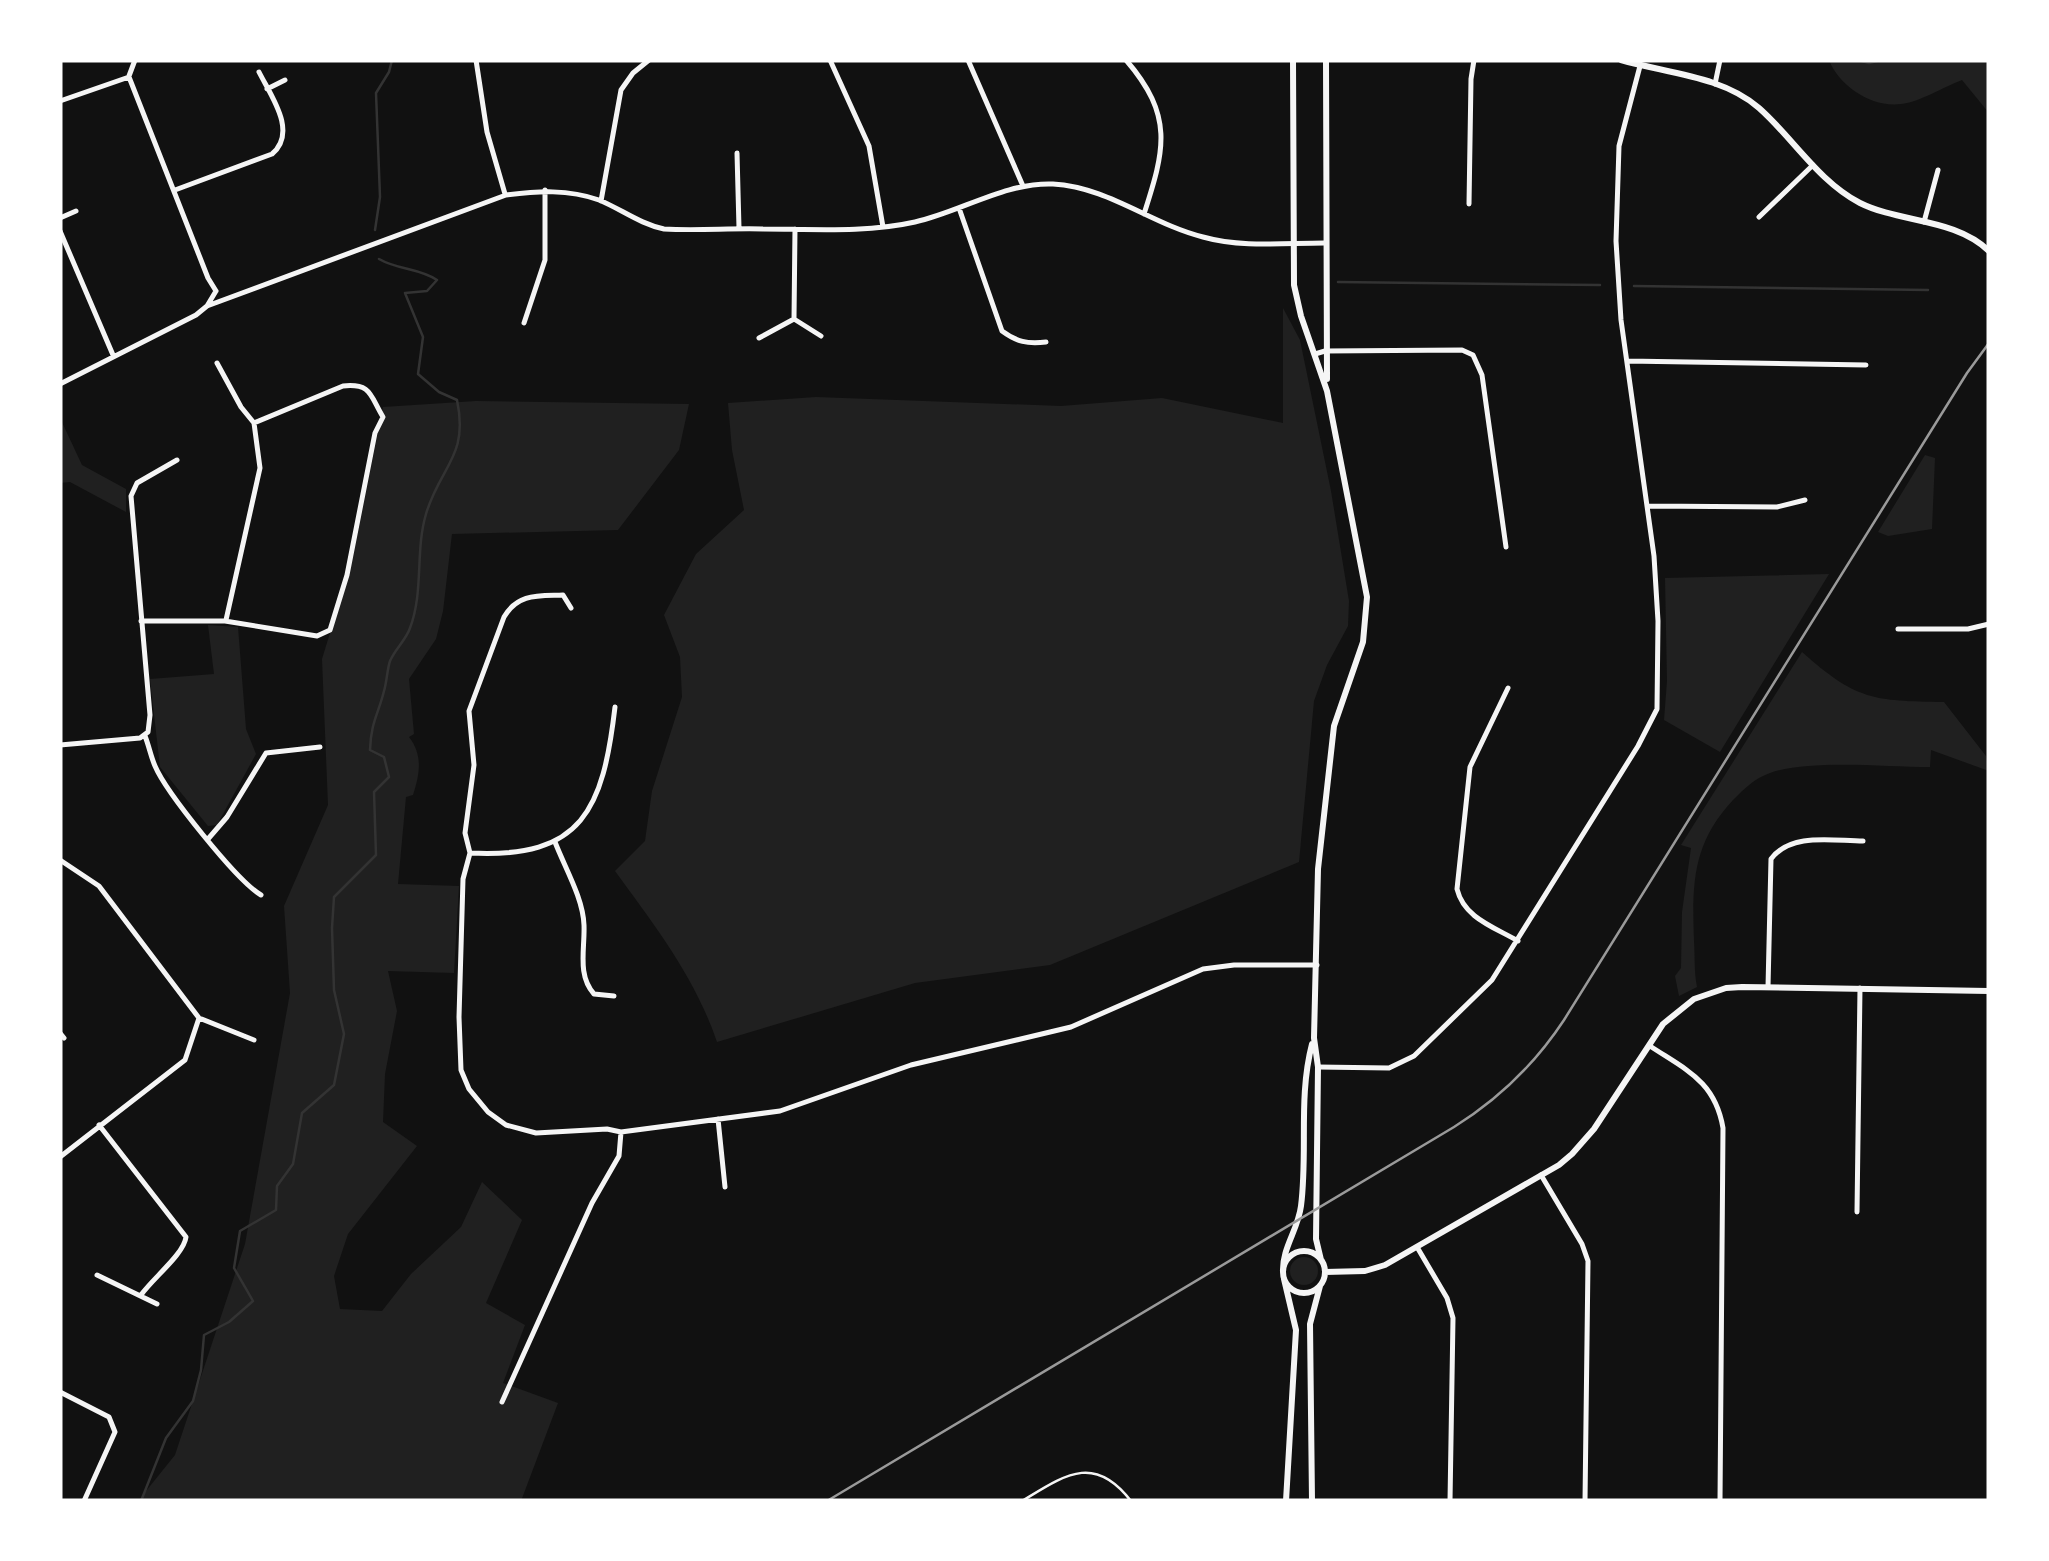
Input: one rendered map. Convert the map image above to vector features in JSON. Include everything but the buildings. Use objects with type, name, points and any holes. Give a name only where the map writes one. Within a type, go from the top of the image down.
[{"type":"street","points":[[135,60],[129,77],[208,278],[216,290],[234,296]]},
{"type":"street","points":[[476,60],[487,132],[506,195]]},
{"type":"street","points":[[601,201],[620,90],[633,72],[649,60]]},
{"type":"street","points":[[830,60],[869,146],[883,227]]},
{"type":"street","points":[[968,60],[1023,186]]},
{"type":"street","points":[[1126,60],[1150,94],[1161,132],[1162,158],[1144,215]]},
{"type":"street","points":[[1293,60],[1292,243],[1296,300],[1327,391],[1368,604],[1363,642],[1332,735],[1318,869],[1314,1038],[1318,1067],[1316,1238],[1325,1272],[1310,1324],[1312,1501]]},
{"type":"street","points":[[1326,60],[1327,391]]},
{"type":"street","points":[[1469,204],[1474,60]]},
{"type":"street","points":[[1621,60],[1716,84],[1758,106],[1832,184],[1862,204],[1969,236],[1989,250]]},
{"type":"street","points":[[1716,84],[1720,60]]},
{"type":"street","points":[[1306,1067],[1389,1068],[1414,1056],[1472,1002],[1518,940],[1657,709],[1658,611],[1648,506],[1617,288],[1616,170],[1640,66]]},
{"type":"street","points":[[175,190],[272,154],[281,146],[284,128],[259,72]]},
{"type":"street","points":[[60,100],[129,77]]},
{"type":"street","points":[[267,88],[284,80]]},
{"type":"street","points":[[737,153],[740,228]]},
{"type":"street","points":[[1758,217],[1813,164]]},
{"type":"street","points":[[1924,222],[1938,170]]},
{"type":"street","points":[[60,384],[207,306],[506,195],[544,190],[601,201],[653,227],[796,229],[883,227],[916,222],[1023,186],[1050,184],[1078,186],[1106,195],[1144,215],[1220,241],[1324,243]]},
{"type":"street","points":[[524,323],[545,260],[544,190]]},
{"type":"street","points":[[959,208],[1002,331],[1028,344],[1046,342]]},
{"type":"street","points":[[60,218],[76,211]]},
{"type":"street","points":[[794,319],[796,229]]},
{"type":"street","points":[[60,231],[113,355]]},
{"type":"street","points":[[207,306],[216,290]]},
{"type":"street","points":[[794,319],[821,336]]},
{"type":"street","points":[[759,338],[794,319]]},
{"type":"street","points":[[1315,354],[1462,350],[1477,359],[1506,547]]},
{"type":"street","points":[[1627,361],[1866,365]]},
{"type":"street","points":[[217,363],[254,423],[260,468],[226,621]]},
{"type":"street","points":[[142,621],[226,621],[317,636],[330,630],[346,575],[375,433],[383,417],[369,390],[358,384],[343,386],[254,423]]},
{"type":"street","points":[[178,460],[136,483],[131,496],[150,715],[145,736],[158,772],[241,880],[261,895]]},
{"type":"street","points":[[1648,506],[1777,507],[1806,500]]},
{"type":"street","points":[[571,608],[564,595],[528,596],[513,604],[504,617],[469,711],[474,765],[464,838],[470,853],[463,879],[460,1062],[469,1089],[488,1112],[516,1129],[545,1134],[621,1132],[780,1112],[911,1066],[1071,1028],[1214,967],[1316,964]]},
{"type":"street","points":[[1898,629],[1968,629],[1989,624]]},
{"type":"street","points":[[1508,688],[1470,767],[1456,889],[1470,914],[1518,940]]},
{"type":"street","points":[[470,853],[512,854],[555,842],[574,830],[593,802],[615,707]]},
{"type":"street","points":[[60,745],[145,736]]},
{"type":"street","points":[[208,839],[228,817],[266,753],[320,747]]},
{"type":"street","points":[[1768,986],[1772,859],[1778,850],[1800,841],[1863,841]]},
{"type":"street","points":[[555,842],[584,918],[586,985],[594,994],[614,996]]},
{"type":"street","points":[[60,860],[99,886],[199,1018],[254,1040]]},
{"type":"street","points":[[1325,1272],[1372,1270],[1572,1154],[1594,1129],[1648,1044],[1672,1014],[1694,999],[1726,988],[1768,986],[1989,991]]},
{"type":"street","points":[[1857,1212],[1860,988]]},
{"type":"street","points":[[60,1157],[184,1060],[199,1018]]},
{"type":"street","points":[[1286,1501],[1296,1330],[1283,1276],[1284,1255],[1302,1198],[1306,1067],[1314,1038]]},
{"type":"street","points":[[1648,1044],[1705,1084],[1720,1110],[1723,1128],[1720,1501]]},
{"type":"street","points":[[718,1119],[725,1187]]},
{"type":"street","points":[[100,1125],[186,1237],[182,1251],[141,1295]]},
{"type":"street","points":[[502,1402],[592,1203],[619,1156],[621,1132]]},
{"type":"street","points":[[1541,1175],[1588,1261],[1585,1501]]},
{"type":"street","points":[[1417,1247],[1453,1318],[1450,1501]]},
{"type":"street","points":[[1320,1286],[1312,1292],[1300,1293],[1289,1287],[1283,1276],[1287,1260],[1298,1252],[1311,1252],[1321,1260]]},
{"type":"street","points":[[98,1275],[157,1304]]},
{"type":"street","points":[[60,1392],[109,1417],[115,1432],[84,1501]]},
{"type":"lane","points":[[1022,1501],[1061,1478],[1085,1472],[1106,1477],[1131,1501]]},
{"type":"shaded area","points":[[1829,60],[1989,60],[1989,113],[1962,80],[1908,103],[1868,99],[1840,78]]},
{"type":"shaded area","points":[[1283,308],[1300,340],[1349,601],[1348,626],[1327,665],[1314,701],[1299,862],[1050,965],[915,983],[717,1042],[686,974],[615,871],[645,841],[652,791],[682,697],[680,657],[664,615],[696,554],[744,510],[728,403],[816,397],[1061,406],[1162,398],[1283,423]]},
{"type":"shaded area","points":[[476,401],[689,404],[679,450],[618,530],[452,534],[436,639],[409,679],[414,734],[409,737],[417,751],[419,772],[413,795],[406,797],[398,884],[459,886],[454,973],[388,971],[397,1011],[385,1074],[383,1122],[417,1146],[348,1234],[334,1276],[340,1309],[382,1311],[411,1274],[461,1227],[482,1182],[522,1220],[486,1303],[525,1325],[503,1383],[558,1403],[521,1501],[138,1501],[175,1455],[245,1244],[290,993],[284,906],[328,805],[322,659],[353,558],[383,407]]},
{"type":"shaded area","points":[[60,418],[82,465],[126,489],[126,512],[70,482],[60,483]]},
{"type":"shaded area","points":[[1925,455],[1935,458],[1932,529],[1888,536],[1878,532]]},
{"type":"shaded area","points":[[1829,574],[1720,752],[1664,720],[1665,578]]},
{"type":"shaded area","points":[[208,625],[238,627],[246,729],[256,754],[217,825],[208,826],[160,767],[150,679],[214,674]]},
{"type":"shaded area","points":[[1802,652],[1837,680],[1867,695],[1899,701],[1944,702],[1986,756],[1989,771],[1931,750],[1930,767],[1806,766],[1770,773],[1755,781],[1719,816],[1702,849],[1693,901],[1697,987],[1679,996],[1675,976],[1681,968],[1682,912],[1691,848],[1681,845]]},
{"type":"shaded area","points":[[1304,1257],[1314,1261],[1318,1271],[1314,1281],[1304,1285],[1294,1281],[1290,1271],[1294,1261]]},
{"type":"waterway","points":[[375,230],[380,197],[376,93],[392,60]]},
{"type":"waterway","points":[[1858,60],[1881,60]]},
{"type":"waterway","points":[[141,1501],[166,1438],[193,1401],[204,1335],[229,1322],[253,1301],[234,1268],[240,1231],[276,1210],[277,1186],[293,1164],[302,1113],[334,1085],[344,1034],[334,990],[334,897],[376,855],[374,792],[389,777],[384,757],[370,750],[372,732],[390,661],[414,614],[426,514],[459,435],[457,400],[439,392],[418,374],[423,337],[405,293],[427,291],[437,280],[379,259]]},
{"type":"waterway","points":[[1338,282],[1600,285]]},
{"type":"waterway","points":[[1634,286],[1928,290]]},
{"type":"railway","points":[[827,1501],[1454,1127],[1515,1080],[1564,1020],[1989,343]]}]
